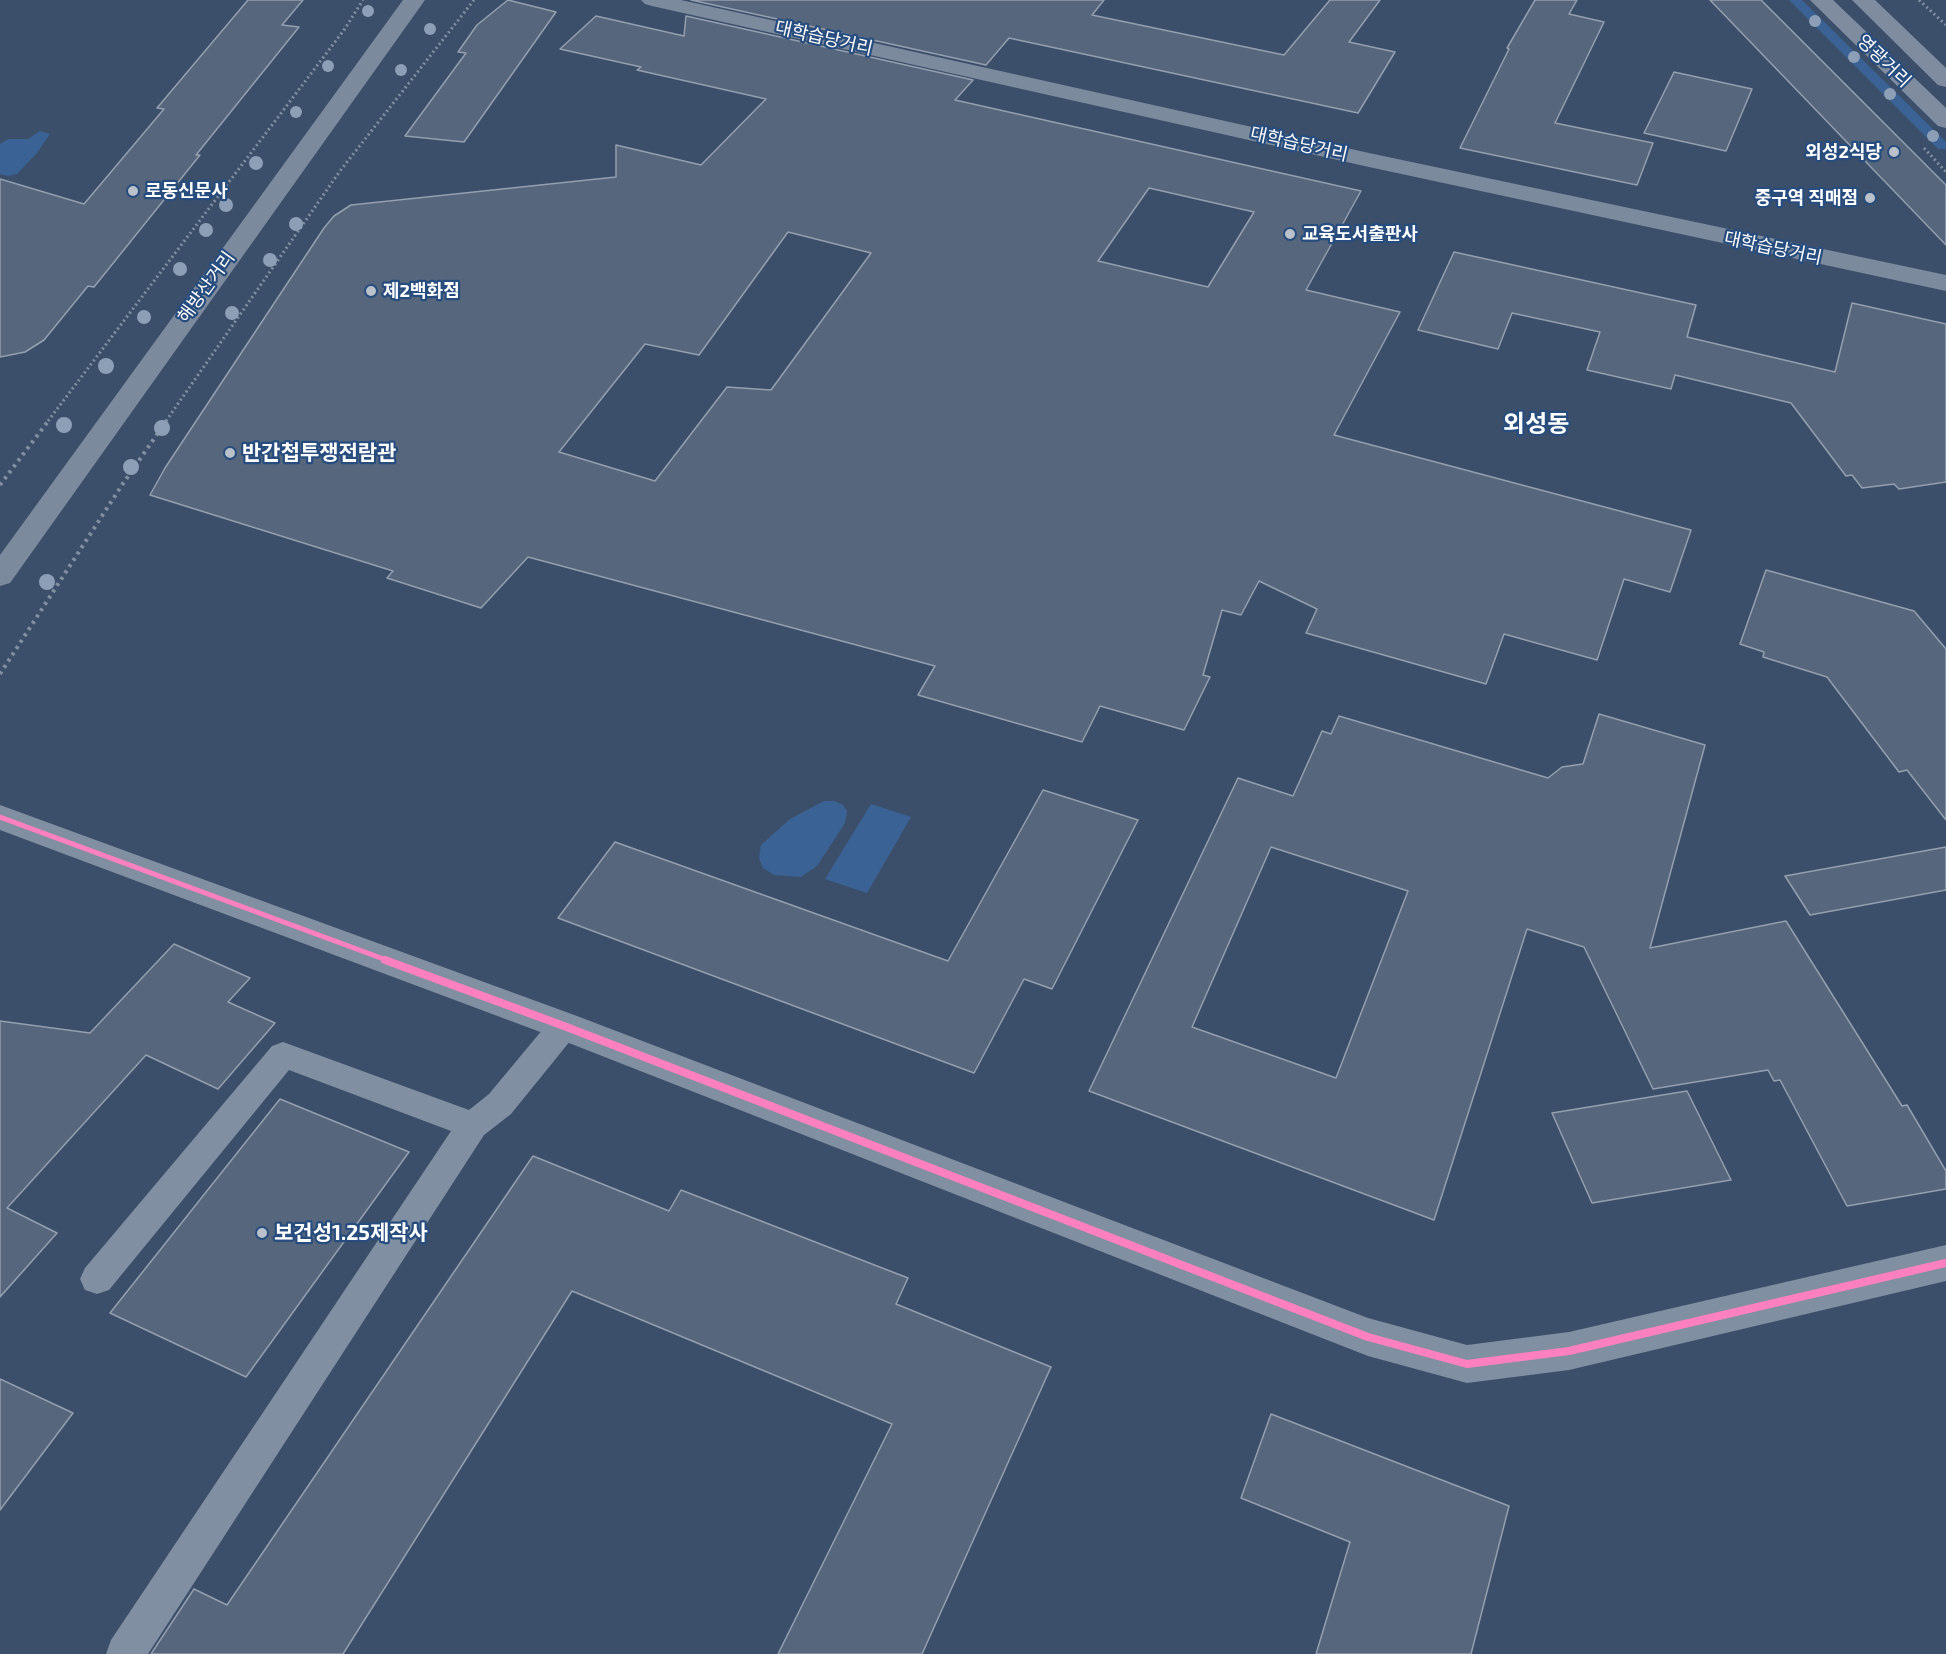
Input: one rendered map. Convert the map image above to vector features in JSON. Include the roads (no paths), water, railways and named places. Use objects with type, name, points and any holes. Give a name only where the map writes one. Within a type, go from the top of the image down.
[{"type":"main road","name":"해방산거리","points":[[0,576],[414,0]]},
{"type":"main road","name":"대학습당거리","points":[[652,0],[1380,163],[1946,283]]},
{"type":"main road","name":"영광거리","points":[[1821,0],[1946,121]]},
{"type":"main road","name":"영광거리","points":[[1863,0],[1946,80]]},
{"type":"street","points":[[0,817],[564,1026],[1368,1337],[1467,1364],[1569,1351],[1946,1263]]},
{"type":"lane","points":[[125,1654],[473,1125],[500,1104],[564,1026]]},
{"type":"lane","points":[[97,1279],[283,1055],[473,1125]]},
{"type":"place","name":"외성2식당","points":[[1894,152]]},
{"type":"place","name":"로동신문사","points":[[133,191]]},
{"type":"place","name":"중구역 직매점","points":[[1870,198]]},
{"type":"place","name":"교육도서출판사","points":[[1290,234]]},
{"type":"place","name":"제2백화점","points":[[371,291]]},
{"type":"place","name":"반간첩투쟁전람관","points":[[230,453]]},
{"type":"place","name":"보건성1.25제작사","points":[[262,1233]]},
{"type":"district","name":"외성동","points":[[1536,424]]}]
